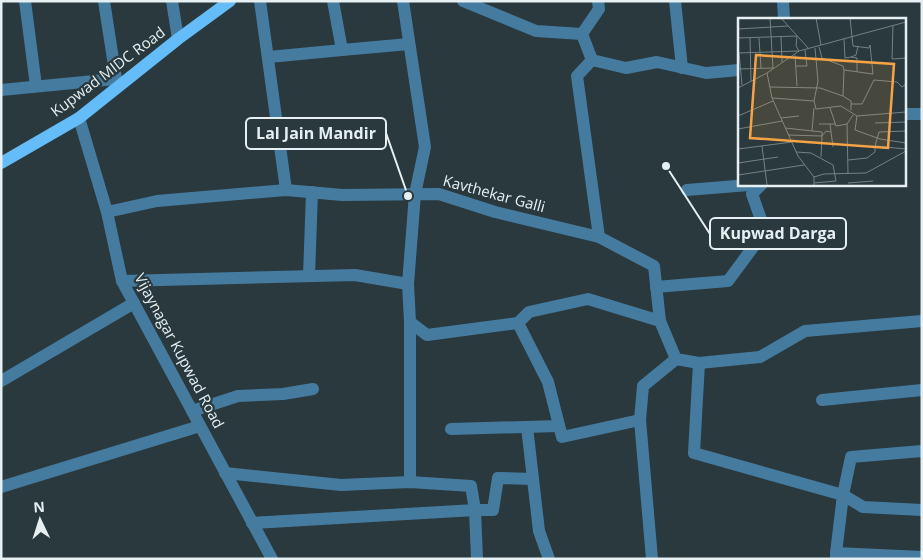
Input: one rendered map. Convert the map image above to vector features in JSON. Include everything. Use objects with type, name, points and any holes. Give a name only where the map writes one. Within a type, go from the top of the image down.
[{"type":"main road","name":"Kupwad MIDC Road","points":[[1,163],[79,118],[116,83],[230,1]]},
{"type":"street","points":[[25,1],[36,86]]},
{"type":"street","points":[[1,90],[36,86],[116,83],[104,1]]},
{"type":"street","points":[[172,1],[178,39]]},
{"type":"street","points":[[260,1],[286,190]]},
{"type":"street","points":[[333,1],[342,50]]},
{"type":"street","points":[[403,1],[425,147],[415,194],[408,284],[410,322],[410,482]]},
{"type":"street","points":[[462,1],[536,31],[582,34]]},
{"type":"street","points":[[582,34],[599,9],[598,1]]},
{"type":"street","points":[[675,1],[682,68]]},
{"type":"street","points":[[783,1],[784,18]]},
{"type":"street","points":[[582,34],[592,60]]},
{"type":"street","points":[[269,57],[409,44]]},
{"type":"street","points":[[592,60],[626,68],[657,62],[706,73],[738,70]]},
{"type":"street","points":[[592,60],[577,76],[599,237]]},
{"type":"street","points":[[906,114],[922,114]]},
{"type":"street","name":"Vijaynagar Kupwad Road","points":[[79,118],[107,212],[122,281],[272,559]]},
{"type":"street","points":[[687,190],[749,185]]},
{"type":"street","points":[[676,359],[660,321],[656,286],[728,281],[766,231],[752,194],[760,185]]},
{"type":"street","name":"Kavthekar Galli","points":[[107,212],[157,201],[286,190],[342,196],[438,194],[495,212],[599,237],[654,266],[656,286]]},
{"type":"street","points":[[309,276],[312,192]]},
{"type":"street","points":[[122,281],[355,275],[408,284]]},
{"type":"street","points":[[410,322],[427,335],[518,323],[529,312],[588,299],[660,321]]},
{"type":"street","points":[[1,382],[134,303]]},
{"type":"street","points":[[652,559],[640,420],[643,386],[676,359],[699,363],[760,357],[806,331],[922,321]]},
{"type":"street","points":[[518,323],[548,382],[562,437],[640,420]]},
{"type":"street","points":[[699,363],[694,453],[843,495],[863,506],[922,510]]},
{"type":"street","points":[[192,411],[238,396],[283,394],[313,388]]},
{"type":"street","points":[[822,400],[922,390]]},
{"type":"street","points":[[1,487],[200,426]]},
{"type":"street","points":[[451,429],[559,426]]},
{"type":"street","points":[[527,428],[539,531],[549,559]]},
{"type":"street","points":[[922,451],[851,457],[843,495],[836,556],[922,557]]},
{"type":"street","points":[[225,473],[341,485],[410,482],[471,486],[476,510],[476,559]]},
{"type":"street","points":[[252,523],[493,510],[498,478],[533,479]]},
{"type":"place","name":"Kupwad Darga","points":[[666,166]]},
{"type":"place","name":"Lal Jain Mandir","points":[[408,196]]}]
